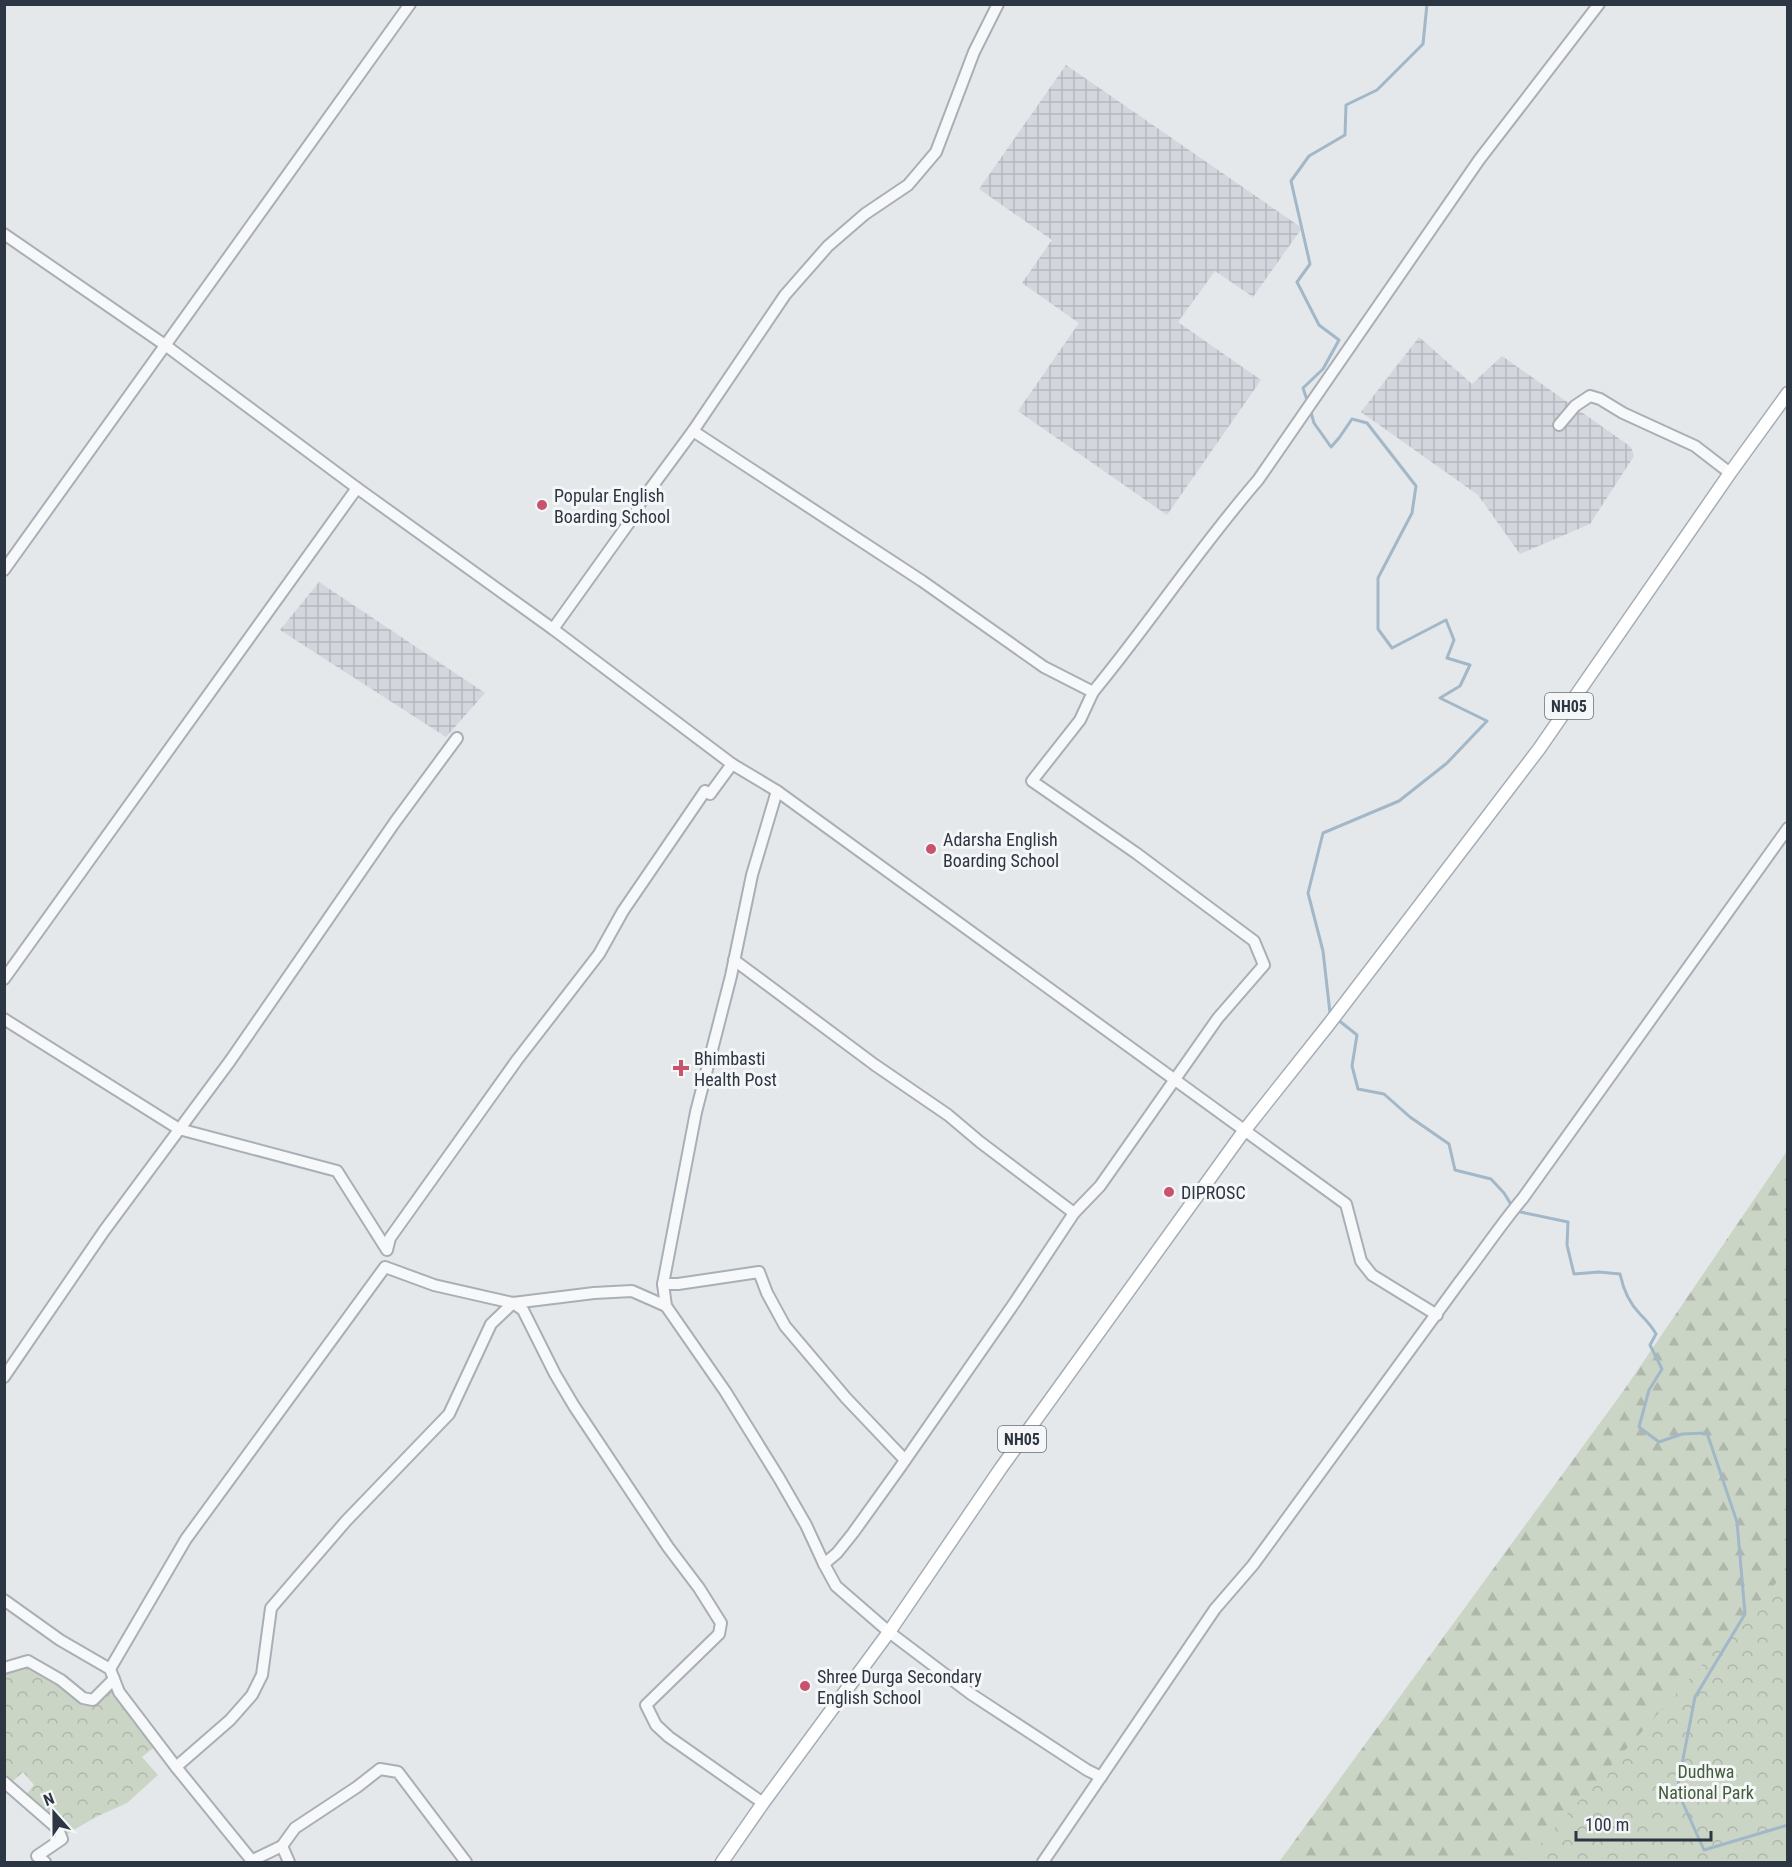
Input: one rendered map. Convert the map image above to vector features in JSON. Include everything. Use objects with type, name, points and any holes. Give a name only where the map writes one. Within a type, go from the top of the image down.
[{"type":"main road","name":"NH05","points":[[722,1863],[763,1803],[889,1632],[1001,1468],[1244,1131],[1331,1022],[1539,749],[1788,393]]},
{"type":"street","points":[[4,570],[410,4]]},
{"type":"street","points":[[553,629],[693,431],[785,295],[828,246],[865,214],[908,185],[936,152],[974,52],[998,4]]},
{"type":"street","points":[[824,1564],[837,1553],[853,1533],[905,1460],[1074,1213],[1100,1186],[1218,1018],[1264,965],[1254,941],[1032,781],[1080,720],[1094,692],[1129,649],[1216,528],[1258,480],[1479,160],[1599,4]]},
{"type":"street","points":[[4,234],[165,345],[357,488],[553,629],[732,764],[777,791],[1175,1078],[1244,1131],[1310,1176],[1346,1204],[1361,1261],[1372,1275],[1437,1315]]},
{"type":"street","points":[[1559,425],[1575,406],[1590,396],[1695,446],[1730,473]]},
{"type":"street","points":[[693,431],[922,581],[1044,667],[1094,692]]},
{"type":"street","points":[[4,979],[357,488]]},
{"type":"street","points":[[4,1377],[104,1231],[230,1061],[395,822],[457,738]]},
{"type":"street","points":[[4,1019],[179,1129],[337,1171],[387,1250],[390,1238],[517,1060],[599,954],[623,911],[705,791],[710,794],[732,764]]},
{"type":"street","points":[[777,791],[752,875],[731,976],[696,1112],[663,1284],[666,1306],[725,1391],[773,1468],[806,1525],[836,1586],[889,1632],[971,1694],[1101,1777]]},
{"type":"street","points":[[1043,1863],[1215,1609],[1253,1565],[1523,1198],[1788,828]]},
{"type":"street","points":[[734,960],[875,1065],[948,1115],[1074,1213]]},
{"type":"street","points":[[4,1668],[28,1661],[61,1680],[83,1698],[93,1700],[112,1674],[186,1539],[385,1267],[434,1285],[513,1302],[632,1291],[666,1306]]},
{"type":"street","points":[[663,1284],[678,1284],[759,1272],[767,1293],[785,1326],[846,1398],[905,1460]]},
{"type":"street","points":[[176,1767],[230,1720],[252,1695],[262,1675],[271,1608],[346,1521],[449,1414],[491,1324],[513,1302]]},
{"type":"street","points":[[513,1302],[523,1310],[574,1406],[721,1623],[719,1634],[646,1705],[656,1725],[669,1737],[763,1803]]},
{"type":"street","points":[[4,1600],[112,1674],[119,1692],[176,1767],[253,1861],[282,1846],[295,1828],[380,1769],[398,1772],[466,1863]]},
{"type":"street","points":[[4,1782],[58,1829],[62,1839],[37,1856],[45,1863]]},
{"type":"street","points":[[282,1846],[289,1863]]},
{"type":"shaded area","points":[[1066,65],[1302,228],[1253,297],[1215,271],[1178,322],[1261,380],[1167,515],[1018,411],[1079,323],[1022,283],[1052,240],[979,189]]},
{"type":"shaded area","points":[[1419,337],[1472,384],[1502,356],[1631,447],[1634,456],[1590,524],[1520,554],[1478,495],[1361,412]]},
{"type":"shaded area","points":[[319,582],[485,693],[446,737],[280,630]]},
{"type":"green space","points":[[1787,1151],[1787,1862],[1279,1862],[1624,1390]]},
{"type":"green space","name":"Dudhwa National Park","points":[[1787,1571],[1787,1862],[1524,1862]]},
{"type":"green space","points":[[30,1666],[93,1706],[113,1690],[157,1745],[142,1757],[158,1775],[127,1803],[67,1834],[67,1823],[52,1815],[26,1795],[34,1785],[23,1772],[12,1782],[5,1775],[5,1673]]},
{"type":"waterway","points":[[1308,403],[1303,388],[1323,369],[1339,340],[1319,325],[1297,282],[1310,264],[1291,181],[1309,156],[1345,135],[1346,105],[1377,90],[1423,44],[1427,4]]},
{"type":"waterway","points":[[1310,409],[1314,423],[1331,447],[1352,419],[1367,423],[1416,486],[1412,513],[1378,578],[1378,629],[1392,648],[1446,620],[1454,640],[1447,658],[1470,665],[1460,686],[1440,698],[1487,721],[1447,763],[1399,801],[1323,833],[1308,893],[1323,951],[1332,1015]]},
{"type":"waterway","points":[[1337,1019],[1357,1035],[1352,1066],[1358,1089],[1384,1094],[1410,1117],[1449,1144],[1455,1170],[1491,1179],[1512,1206]]},
{"type":"waterway","points":[[1516,1211],[1568,1222],[1567,1245],[1574,1274],[1599,1272],[1620,1274],[1630,1301],[1656,1334],[1650,1345],[1662,1369],[1649,1390],[1639,1427],[1659,1442],[1682,1434],[1707,1433],[1737,1522],[1745,1614],[1695,1697],[1677,1790],[1704,1850],[1788,1825]]},
{"type":"place","name":"Popular English Boarding School","points":[[542,505]]},
{"type":"place","name":"Adarsha English Boarding School","points":[[931,849]]},
{"type":"place","name":"Bhimbasti Health Post","points":[[681,1068]]},
{"type":"place","name":"DIPROSC","points":[[1169,1192]]},
{"type":"place","name":"Shree Durga Secondary English School","points":[[805,1686]]}]
